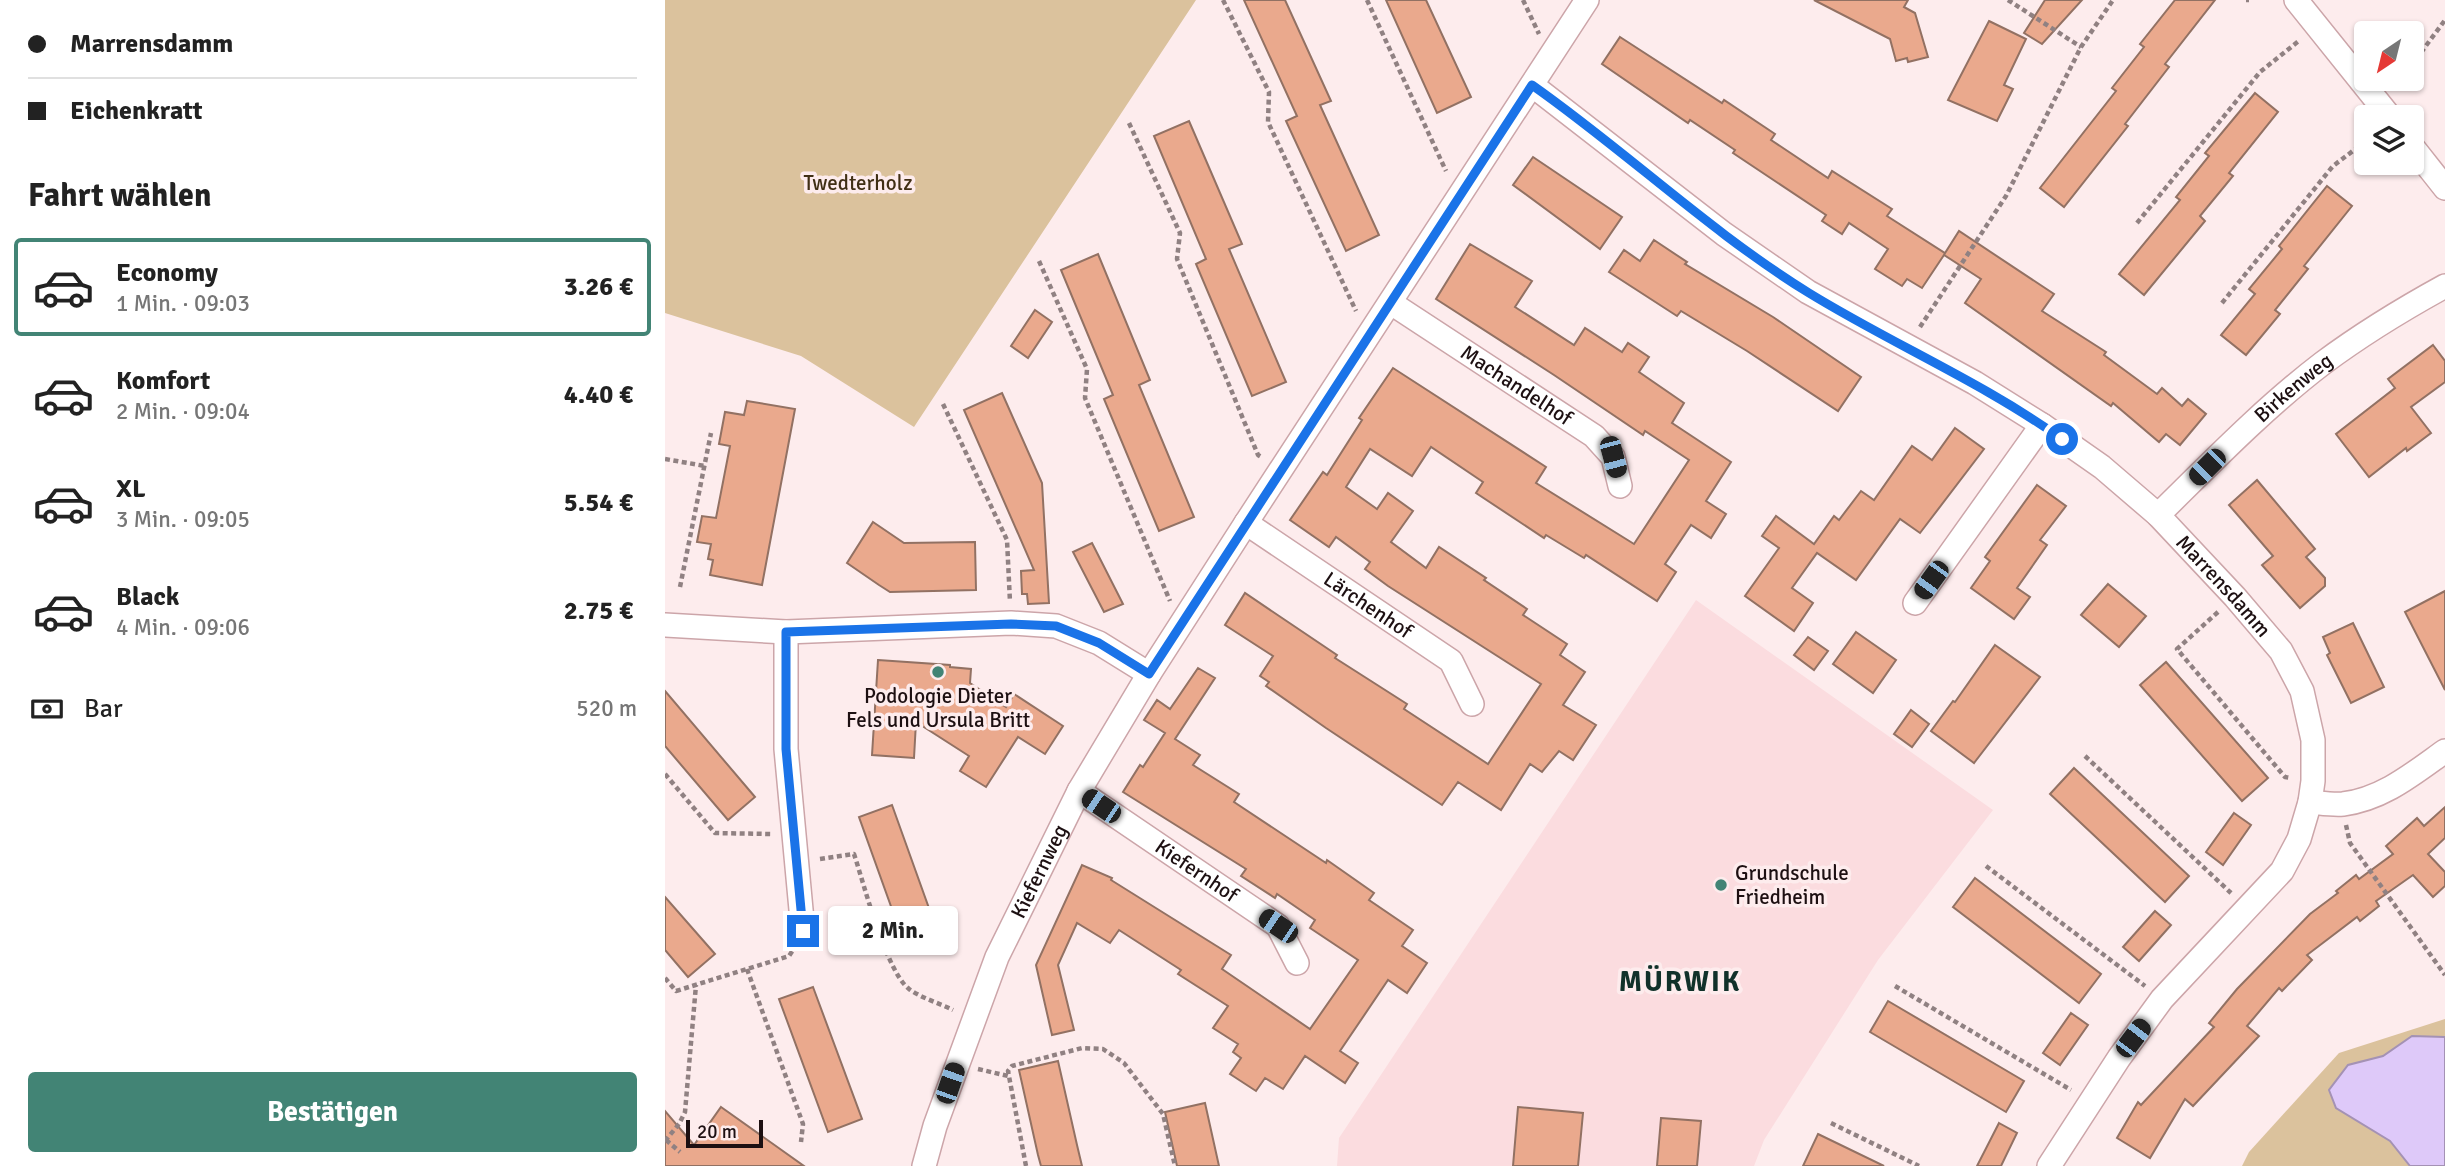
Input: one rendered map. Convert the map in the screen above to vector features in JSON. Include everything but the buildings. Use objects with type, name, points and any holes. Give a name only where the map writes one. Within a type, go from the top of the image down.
[{"type":"street","name":"Kiefernweg","points":[[924,1166],[972,1020],[1008,934],[1079,791],[1188,613],[1587,0]]},
{"type":"street","points":[[2296,0],[2380,105]]},
{"type":"street","name":"Marrensdamm","points":[[1532,85],[1755,256],[1808,292],[1975,383],[2102,467],[2158,515],[2235,597],[2281,651],[2302,691],[2313,740],[2312,791],[2299,839],[2281,871],[2162,999],[2090,1101],[2049,1166]]},
{"type":"street","points":[[2424,161],[2445,188]]},
{"type":"street","name":"Birkenweg","points":[[2158,515],[2240,435],[2323,363],[2407,307],[2445,286]]},
{"type":"street","name":"Machandelhof","points":[[1391,303],[1594,436],[1613,457],[1621,486]]},
{"type":"street","points":[[1915,603],[2042,425]]},
{"type":"street","name":"Lärchenhof","points":[[1246,523],[1451,661],[1472,704]]},
{"type":"street","points":[[665,625],[786,632],[1011,624],[1056,626],[1099,643],[1149,674]]},
{"type":"street","points":[[786,632],[786,749],[803,931]]},
{"type":"street","points":[[2312,791],[2341,804],[2373,797],[2402,782],[2445,751]]},
{"type":"street","name":"Kiefernhof","points":[[1079,791],[1278,926],[1297,963]]},
{"type":"path","points":[[1223,0],[1269,92],[1268,122],[1352,303],[1358,315],[1375,327]]},
{"type":"path","points":[[1367,0],[1448,175],[1466,187]]},
{"type":"path","points":[[1523,0],[1540,37],[1556,48]]},
{"type":"path","points":[[2008,0],[2081,47]]},
{"type":"path","points":[[1907,347],[2006,196],[2081,47],[2113,0]]},
{"type":"path","points":[[2424,48],[2445,20]]},
{"type":"path","points":[[2137,223],[2260,72],[2317,27]]},
{"type":"path","points":[[1129,123],[1181,233],[1177,259],[1258,455],[1281,470]]},
{"type":"path","points":[[2222,303],[2333,166],[2354,150]]},
{"type":"path","points":[[1039,261],[1087,369],[1085,398],[1170,600],[1188,613]]},
{"type":"path","points":[[943,404],[1007,540],[1011,624]]},
{"type":"path","points":[[680,587],[711,433]]},
{"type":"path","points":[[665,459],[705,466]]},
{"type":"path","points":[[2235,597],[2177,649],[2285,777],[2312,791]]},
{"type":"path","points":[[2085,755],[2247,908]]},
{"type":"path","points":[[665,774],[715,833],[792,835]]},
{"type":"path","points":[[2341,804],[2350,843],[2445,975]]},
{"type":"path","points":[[796,862],[854,854],[890,960],[903,982],[910,989],[972,1020]]},
{"type":"path","points":[[1986,866],[2162,999]]},
{"type":"path","points":[[665,978],[676,991],[789,956],[803,931]]},
{"type":"path","points":[[747,969],[803,1124],[801,1142]]},
{"type":"path","points":[[680,1152],[665,1141],[685,1112],[696,985]]},
{"type":"path","points":[[1895,986],[2090,1101]]},
{"type":"path","points":[[1026,1166],[1008,1071],[1011,1066],[1081,1048],[1103,1049],[1124,1063],[1163,1114],[1175,1166]]},
{"type":"path","points":[[1831,1123],[1919,1166]]},
{"type":"shaded area","name":"Grundschule Friedheim","points":[[1696,600],[1993,810],[1878,960],[1764,1140],[1754,1166],[1337,1166],[1339,1138]]},
{"type":"shaded area","points":[[2412,1036],[2445,1037],[2445,1166],[2410,1166],[2390,1141],[2336,1108],[2329,1090],[2348,1065],[2383,1056]]},
{"type":"green space","name":"Twedterholz","points":[[665,0],[1196,0],[914,427],[801,356],[665,313]]},
{"type":"green space","points":[[2445,1019],[2445,1166],[2242,1166],[2249,1152],[2339,1053]]},
{"type":"place","name":"Podologie Dieter Fels und Ursula Britt","points":[[938,672]]},
{"type":"place","name":"Grundschule Friedheim","points":[[1721,885]]},
{"type":"district","name":"MÜRWIK","points":[[1680,982]]},
{"type":"route","points":[[803,931],[786,749],[786,632],[1011,624],[1056,626],[1099,643],[1149,674],[1532,85],[1568,110],[1724,234],[1808,292],[1975,383],[2062,439]]}]
